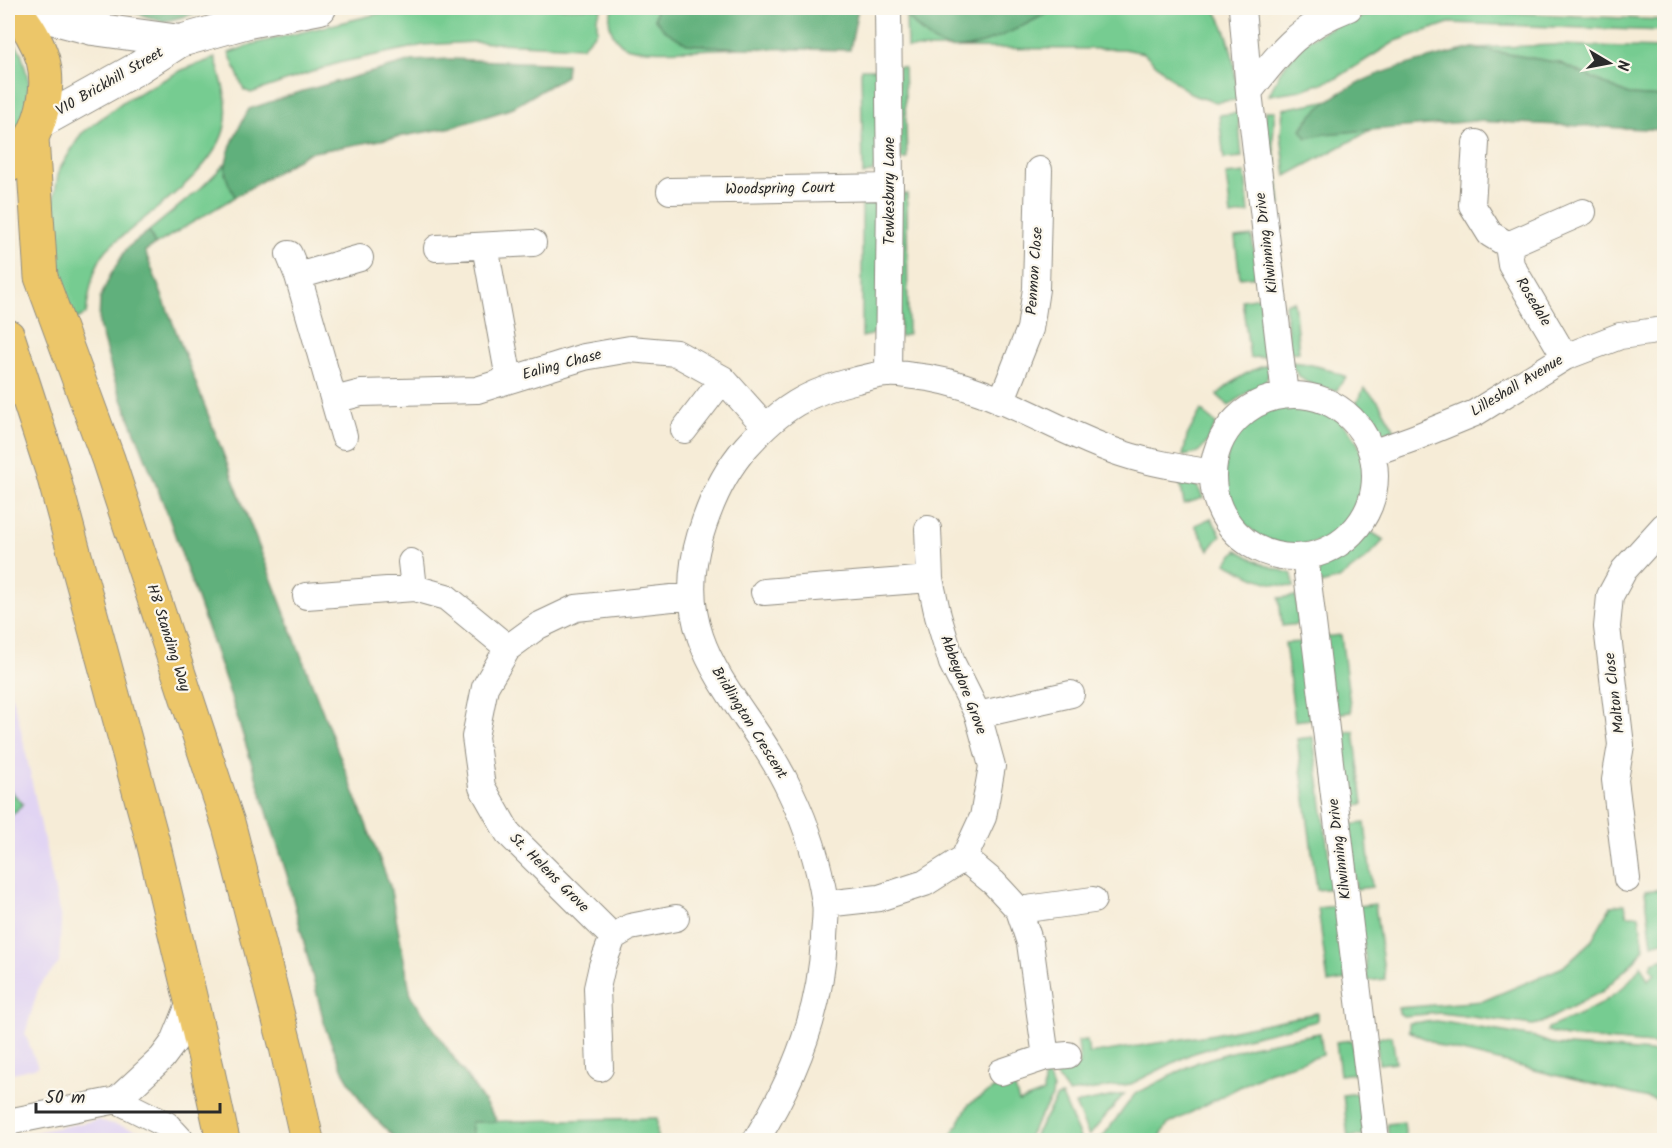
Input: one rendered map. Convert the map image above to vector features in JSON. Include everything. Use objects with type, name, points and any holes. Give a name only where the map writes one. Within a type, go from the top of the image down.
[{"type":"highway","points":[[8,166],[35,130],[45,93],[43,62],[32,33],[13,8]]},
{"type":"highway","name":"H8 Standing Way","points":[[35,130],[41,277],[108,459],[229,826],[301,1107],[307,1140]]},
{"type":"highway","points":[[8,336],[55,482],[153,842],[223,1140]]},
{"type":"street","name":"V10 Brickhill Street","points":[[13,8],[93,29],[180,41]]},
{"type":"street","name":"V10 Brickhill Street","points":[[35,130],[180,41],[248,22],[320,8]]},
{"type":"street","name":"Tewkesbury Lane","points":[[888,8],[890,187],[888,374]]},
{"type":"street","name":"Kilwinning Drive","points":[[1242,8],[1285,394]]},
{"type":"street","points":[[1250,92],[1279,54],[1300,32],[1318,20],[1349,8]]},
{"type":"street","points":[[1476,143],[1472,205],[1490,234],[1508,245],[1583,212]]},
{"type":"street","name":"Penmon Close","points":[[1002,402],[1032,319],[1036,289],[1039,170]]},
{"type":"street","name":"Woodspring Court","points":[[670,190],[890,187]]},
{"type":"street","points":[[437,248],[533,243]]},
{"type":"street","name":"Rosedale","points":[[1508,245],[1511,265],[1565,357]]},
{"type":"street","points":[[485,246],[509,379]]},
{"type":"street","points":[[344,436],[293,265],[360,258]]},
{"type":"street","name":"Lilleshall Avenue","points":[[1372,453],[1475,413],[1565,357],[1620,336],[1665,330]]},
{"type":"street","name":"Ealing Chase","points":[[334,400],[361,393],[477,390],[584,357],[630,349],[676,353],[723,379],[765,426]]},
{"type":"street","name":"Bridlington Crescent","points":[[756,1140],[781,1099],[797,1063],[815,1007],[823,960],[825,904],[813,852],[791,793],[769,752],[724,687],[699,636],[691,596],[696,550],[709,506],[731,464],[765,426],[787,408],[820,390],[888,374],[931,378],[968,388],[1120,453],[1213,473]]},
{"type":"street","points":[[684,430],[723,379]]},
{"type":"street","points":[[1285,394],[1313,396],[1339,408],[1360,427],[1372,453],[1376,481],[1369,508],[1354,532],[1331,549],[1305,557],[1276,556],[1251,545],[1230,526],[1217,501],[1213,473],[1217,450],[1227,429],[1243,412],[1263,400],[1285,394]]},
{"type":"street","name":"Malton Close","points":[[1628,879],[1615,780],[1621,745],[1607,627],[1610,596],[1624,570],[1665,526]]},
{"type":"street","name":"Abbeydore Grove","points":[[928,529],[930,579],[938,616],[952,663],[978,715],[992,766],[983,817],[964,858]]},
{"type":"street","name":"Kilwinning Drive","points":[[1305,557],[1376,1140]]},
{"type":"street","points":[[411,562],[414,588]]},
{"type":"street","points":[[764,592],[930,579]]},
{"type":"street","points":[[306,596],[414,588],[446,597],[508,648]]},
{"type":"street","name":"St. Helens Grove","points":[[613,937],[508,833],[482,787],[475,737],[485,687],[508,648],[538,626],[576,608],[691,596]]},
{"type":"street","points":[[978,715],[1071,694]]},
{"type":"street","points":[[825,904],[879,898],[925,883],[964,858],[994,883],[1019,910],[1030,944],[1057,1056],[1001,1072]]},
{"type":"street","points":[[1019,910],[1093,900]]},
{"type":"street","points":[[600,1068],[597,988],[602,966],[613,937],[630,927],[676,918]]},
{"type":"street","points":[[8,1122],[117,1100],[162,1058],[174,1042],[191,1000]]},
{"type":"street","points":[[117,1100],[167,1125],[181,1140]]},
{"type":"street","points":[[301,1107],[324,1140]]},
{"type":"shaded area","points":[[8,683],[19,721],[61,920],[59,963],[39,986],[25,1034],[38,1067],[8,1074]]},
{"type":"shaded area","points":[[98,1120],[155,1135],[159,1140],[8,1140],[10,1137]]},
{"type":"green space","points":[[121,8],[196,8],[198,13],[163,22]]},
{"type":"green space","points":[[402,8],[602,8],[597,17],[597,31],[582,47],[474,42],[424,45],[338,63],[251,93],[244,90],[229,53],[253,44]]},
{"type":"green space","points":[[615,8],[656,8],[655,19],[687,44],[739,48],[664,51],[626,47],[617,40],[610,26],[610,15]]},
{"type":"green space","points":[[656,8],[858,8],[850,50],[739,48],[687,44],[664,30],[655,19]]},
{"type":"green space","points":[[906,8],[1057,8],[989,41],[974,46],[949,48],[937,43],[920,30],[906,15]]},
{"type":"green space","points":[[1057,8],[1214,8],[1229,41],[1238,100],[1216,102],[1195,96],[1176,83],[1144,53],[1124,49],[907,48],[906,15],[923,34],[1028,23]]},
{"type":"green space","points":[[1434,9],[1664,20],[1664,31],[1449,23],[1396,41],[1337,78],[1301,90],[1269,95],[1281,70],[1306,41],[1341,22],[1383,12]]},
{"type":"green space","points":[[8,33],[21,52],[29,82],[26,112],[8,147]]},
{"type":"green space","points":[[1555,45],[1664,48],[1664,97],[1629,95],[1560,63],[1473,48]]},
{"type":"green space","points":[[1473,48],[1560,63],[1629,95],[1664,97],[1664,130],[1475,121],[1324,134],[1307,138],[1301,130],[1315,112],[1333,97],[1378,74]]},
{"type":"green space","points":[[215,58],[225,93],[227,112],[224,130],[218,144],[210,158],[187,183],[107,249],[94,274],[86,314],[70,323],[51,255],[51,214],[59,170],[81,134],[124,101],[182,70]]},
{"type":"green space","points":[[451,59],[567,64],[566,76],[510,109],[453,127],[308,153],[235,197],[227,178],[227,159],[249,109],[303,91],[412,61]]},
{"type":"green space","points":[[898,67],[904,67],[907,159],[901,159]]},
{"type":"green space","points":[[861,69],[877,69],[879,158],[872,172],[863,175]]},
{"type":"green space","points":[[1330,100],[1307,120],[1301,129],[1307,138],[1373,129],[1286,176],[1281,134],[1283,109]]},
{"type":"green space","points":[[1266,111],[1275,111],[1273,140],[1281,205],[1273,206],[1264,124]]},
{"type":"green space","points":[[1238,113],[1242,157],[1224,159],[1219,115]]},
{"type":"green space","points":[[227,162],[225,174],[235,197],[155,245],[149,231],[201,188]]},
{"type":"green space","points":[[1245,173],[1249,213],[1231,216],[1226,175]]},
{"type":"green space","points":[[900,194],[907,194],[908,334],[900,337]]},
{"type":"green space","points":[[872,195],[881,225],[878,331],[862,337],[862,196]]},
{"type":"green space","points":[[149,231],[155,245],[145,251],[390,886],[411,996],[496,1119],[496,1122],[471,1122],[473,1140],[397,1140],[365,1108],[344,1073],[326,1030],[287,875],[228,688],[168,515],[114,379],[99,325],[100,299],[110,276],[127,248]]},
{"type":"green space","points":[[1252,236],[1257,276],[1240,278],[1235,238]]},
{"type":"green space","points":[[1260,297],[1267,356],[1250,358],[1242,300]]},
{"type":"green space","points":[[1294,301],[1299,352],[1290,353],[1285,304]]},
{"type":"green space","points":[[1291,362],[1319,366],[1346,377],[1336,391],[1321,387],[1303,380],[1294,370]]},
{"type":"green space","points":[[1267,365],[1269,373],[1265,383],[1249,391],[1229,406],[1217,395],[1241,377]]},
{"type":"green space","points":[[1364,388],[1378,401],[1395,430],[1380,434],[1356,404]]},
{"type":"green space","points":[[1295,405],[1322,410],[1344,426],[1360,448],[1365,475],[1360,502],[1344,524],[1322,540],[1295,545],[1268,540],[1246,524],[1230,502],[1225,475],[1230,448],[1246,426],[1268,410]]},
{"type":"green space","points":[[1201,410],[1216,424],[1201,450],[1183,456],[1187,436]]},
{"type":"green space","points":[[1179,477],[1195,484],[1203,498],[1184,504]]},
{"type":"green space","points":[[1211,518],[1221,535],[1209,550],[1195,525]]},
{"type":"green space","points":[[1368,530],[1384,540],[1368,557],[1339,579],[1317,585],[1317,576],[1322,566],[1343,555]]},
{"type":"green space","points":[[1237,550],[1260,563],[1292,574],[1294,587],[1267,582],[1226,563]]},
{"type":"green space","points":[[1296,596],[1299,624],[1282,626],[1279,598]]},
{"type":"green space","points":[[1341,635],[1351,712],[1334,714],[1324,637]]},
{"type":"green space","points":[[1302,642],[1311,719],[1295,721],[1285,643]]},
{"type":"green space","points":[[1354,731],[1363,804],[1346,806],[1338,733]]},
{"type":"green space","points":[[1313,737],[1333,888],[1317,890],[1297,739]]},
{"type":"green space","points":[[8,788],[23,804],[8,819]]},
{"type":"green space","points":[[1365,823],[1372,887],[1356,889],[1348,825]]},
{"type":"green space","points":[[1664,889],[1664,941],[1652,944],[1645,891]]},
{"type":"green space","points":[[1375,904],[1385,979],[1368,981],[1359,906]]},
{"type":"green space","points":[[1625,904],[1627,915],[1639,915],[1644,948],[1638,957],[1603,991],[1541,1023],[1533,1025],[1441,1013],[1403,1016],[1399,1013],[1398,1008],[1483,1001],[1563,967],[1591,941],[1611,906]]},
{"type":"green space","points":[[1336,906],[1346,980],[1328,983],[1318,908]]},
{"type":"green space","points":[[1664,958],[1664,1045],[1566,1037],[1547,1031],[1548,1028],[1588,1011],[1612,996],[1633,977],[1641,965],[1648,980],[1656,973],[1651,967],[1653,962]]},
{"type":"green space","points":[[1317,1013],[1317,1021],[1191,1054],[1131,1084],[1068,1093],[1049,1066],[1080,1065],[1078,1041],[1087,1040],[1089,1054],[1214,1034]]},
{"type":"green space","points":[[1437,1021],[1534,1037],[1555,1045],[1664,1053],[1664,1102],[1442,1047],[1409,1031],[1409,1023]]},
{"type":"green space","points":[[1320,1033],[1323,1055],[1268,1072],[1167,1125],[1158,1140],[1100,1140],[1135,1094],[1198,1062],[1252,1046]]},
{"type":"green space","points":[[1392,1036],[1396,1062],[1379,1064],[1376,1038]]},
{"type":"green space","points":[[1352,1040],[1356,1073],[1340,1075],[1336,1042]]},
{"type":"green space","points":[[1045,1067],[1053,1089],[1052,1097],[1026,1140],[949,1140],[969,1104],[1008,1080],[1014,1085],[1019,1102],[1043,1093]]},
{"type":"green space","points":[[1359,1093],[1364,1135],[1348,1137],[1343,1095]]},
{"type":"green space","points":[[1124,1094],[1089,1136],[1075,1104]]},
{"type":"green space","points":[[1062,1096],[1081,1140],[1032,1140],[1057,1097]]},
{"type":"green space","points":[[657,1118],[657,1140],[473,1140],[471,1122]]},
{"type":"green space","points":[[1404,1122],[1406,1140],[1389,1140],[1387,1124]]}]
